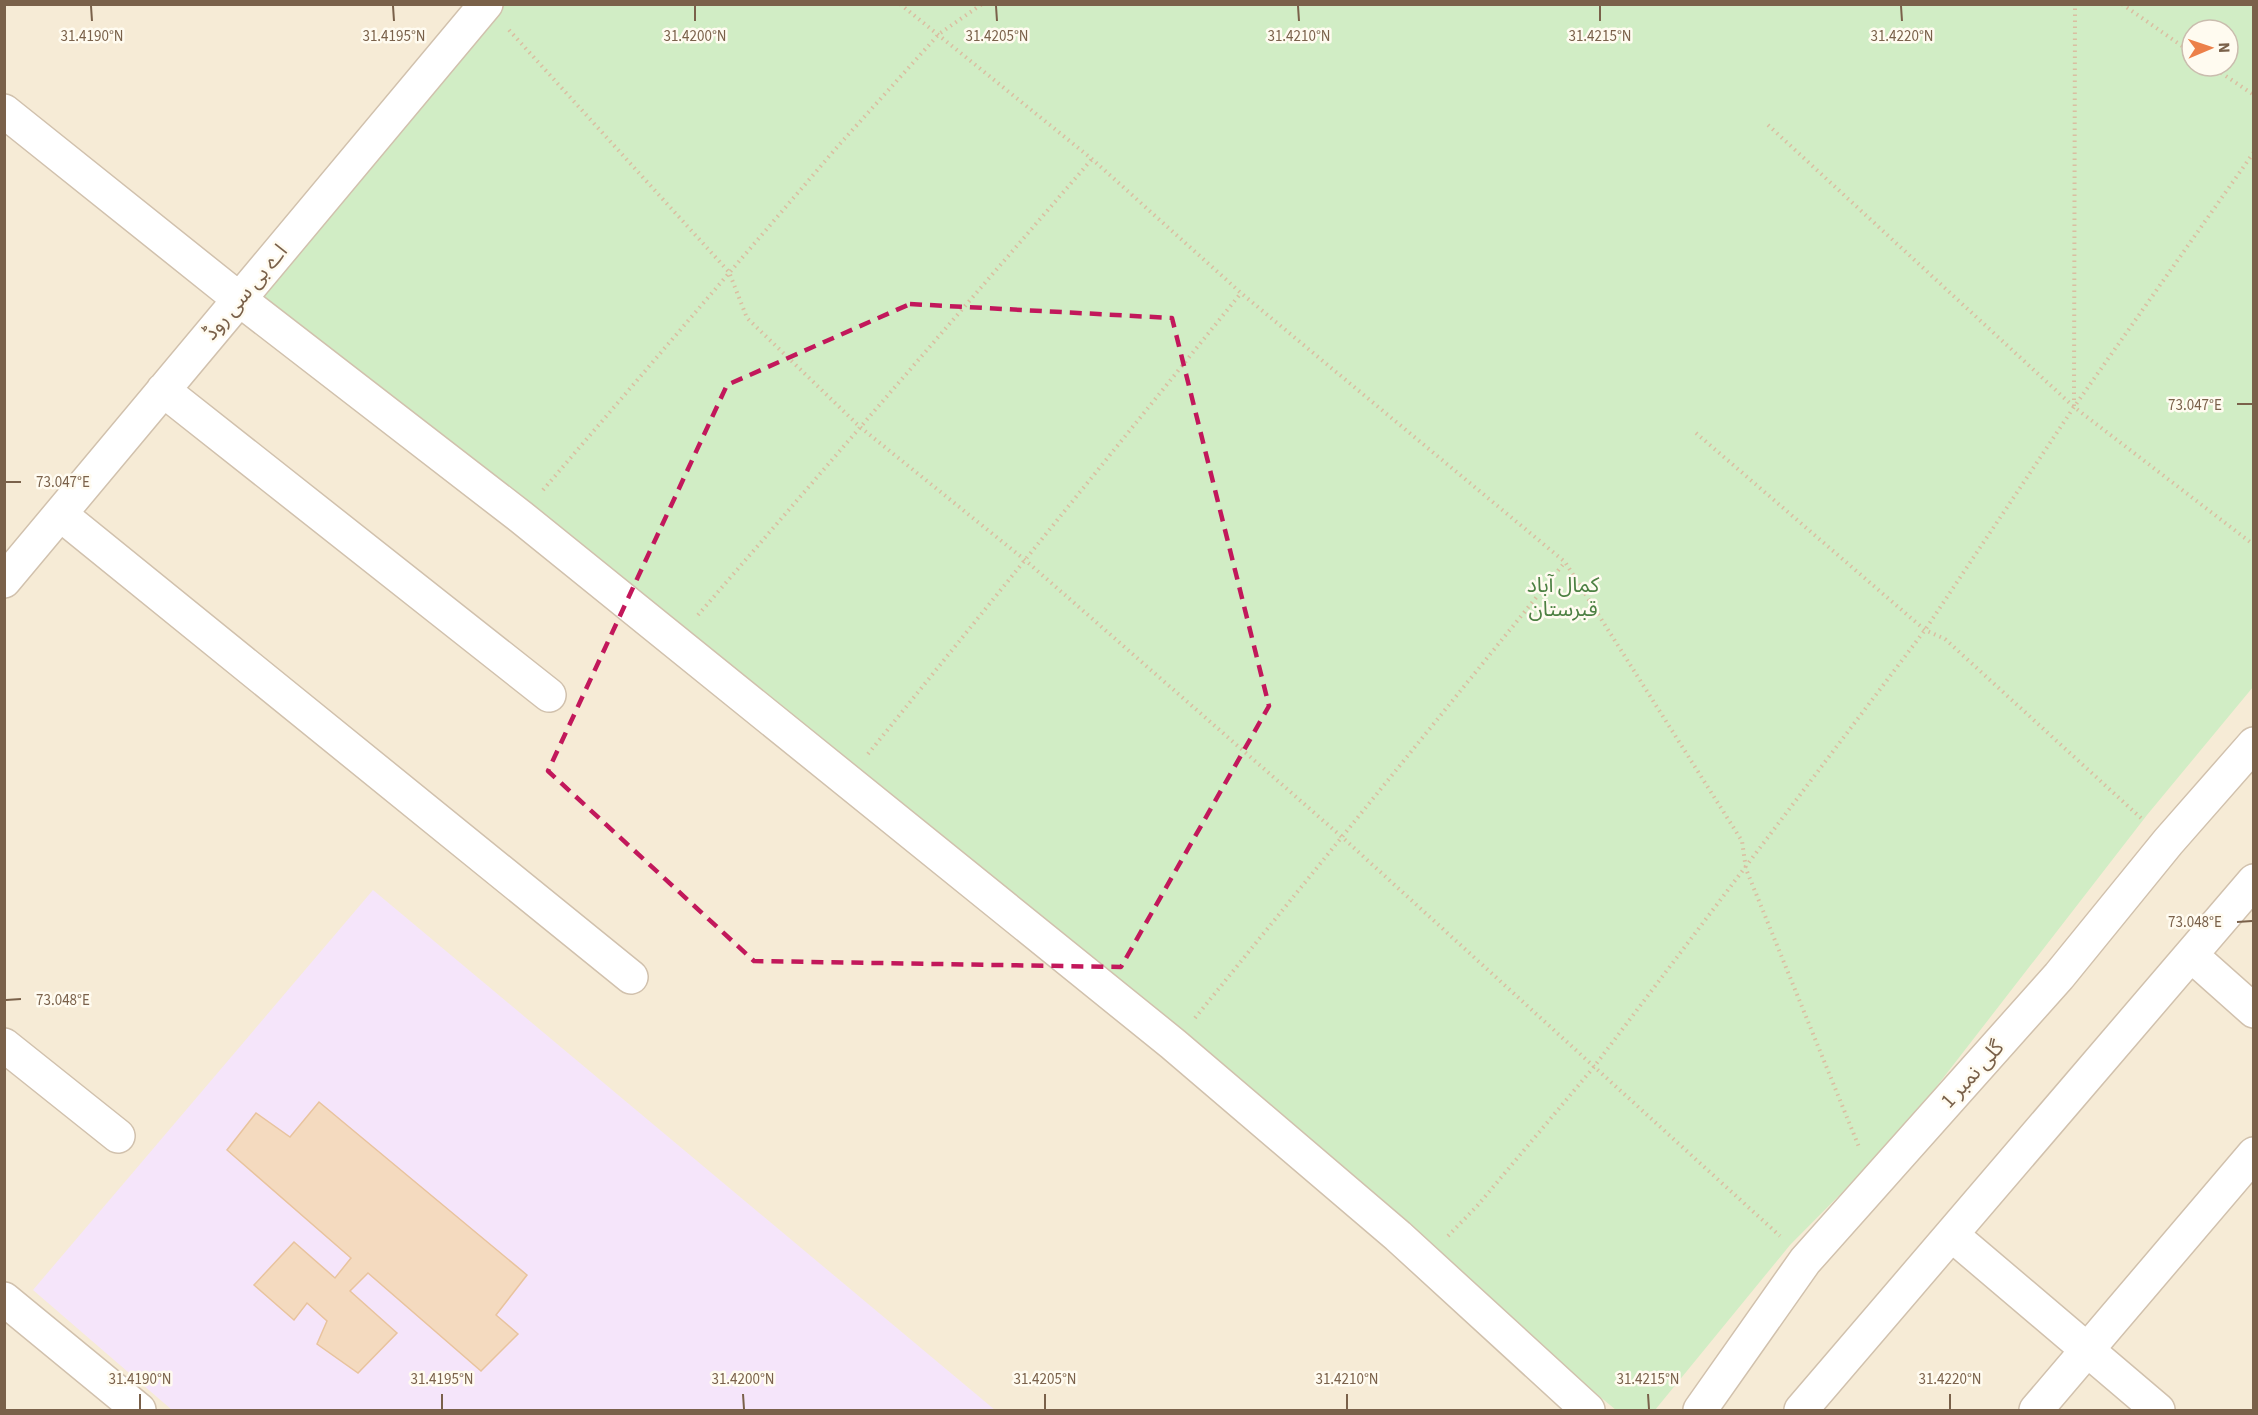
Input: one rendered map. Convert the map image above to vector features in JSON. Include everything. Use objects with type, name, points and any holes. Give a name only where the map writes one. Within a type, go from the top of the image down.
[{"type":"street","name":"اے بی سی روڈ","points":[[4,581],[486,5]]},
{"type":"street","points":[[4,111],[239,299],[521,517],[1173,1044],[1425,1261],[1588,1410]]},
{"type":"street","points":[[163,390],[549,695]]},
{"type":"street","points":[[60,514],[631,977]]},
{"type":"street","name":"گلی نمبر 1","points":[[1700,1410],[1805,1261],[2059,976],[2168,842],[2253,744]]},
{"type":"street","points":[[1801,1410],[2253,881]]},
{"type":"street","points":[[2191,954],[2253,1011]]},
{"type":"street","points":[[4,1045],[118,1136]]},
{"type":"street","points":[[2036,1410],[2253,1154]]},
{"type":"street","points":[[1952,1235],[2085,1351],[2158,1410]]},
{"type":"street","points":[[4,1299],[139,1410]]},
{"type":"path","points":[[900,4],[1092,159],[1240,293],[1565,562],[1742,841],[1746,869],[1874,1185]]},
{"type":"path","points":[[521,517],[729,272],[939,34],[982,4]]},
{"type":"path","points":[[2074,407],[2075,4]]},
{"type":"path","points":[[2121,4],[2180,45]]},
{"type":"path","points":[[486,5],[729,272],[747,318],[860,427],[1025,560],[1342,837],[1805,1261]]},
{"type":"path","points":[[2228,78],[2253,95]]},
{"type":"path","points":[[1768,125],[2074,407],[2253,545]]},
{"type":"path","points":[[1425,1261],[1478,1205],[1593,1068],[1925,630],[2074,407],[2253,152]]},
{"type":"path","points":[[675,641],[1092,159]]},
{"type":"path","points":[[847,780],[1240,293]]},
{"type":"path","points":[[1695,433],[1925,630],[1945,639],[2168,842]]},
{"type":"path","points":[[1173,1044],[1565,562]]},
{"type":"highlighted area","points":[[910,304],[1172,318],[1269,706],[1121,967],[754,961],[548,771],[727,385]]},
{"type":"shaded area","points":[[5,5],[2253,5],[2253,1410],[5,1410]]},
{"type":"shaded area","points":[[373,890],[995,1410],[172,1410],[33,1290]]},
{"type":"green space","name":"کمال آباد قبرستان","points":[[499,5],[2253,5],[2253,687],[2147,815],[1899,1135],[1790,1245],[1655,1410],[1616,1410],[1173,1044],[252,304]]},
{"type":"building","points":[[319,1102],[527,1275],[496,1315],[518,1334],[481,1371],[368,1273],[350,1291],[397,1333],[358,1373],[317,1344],[327,1321],[307,1303],[294,1320],[254,1285],[294,1242],[335,1278],[351,1258],[227,1150],[256,1113],[290,1137]]}]
